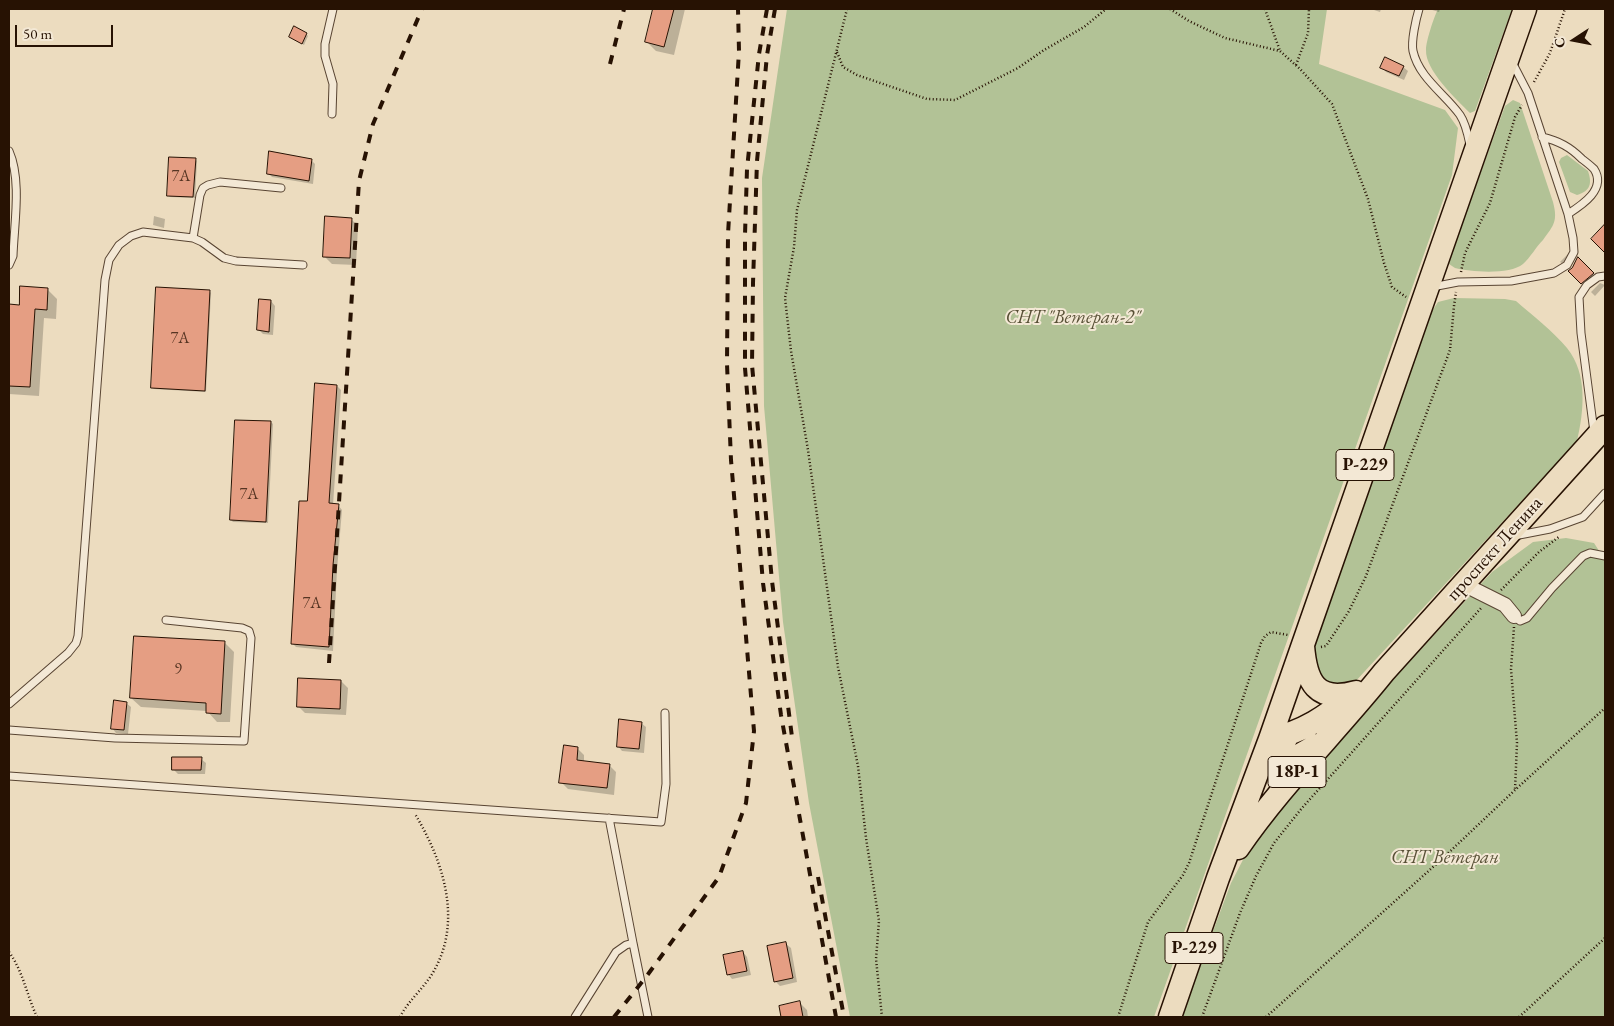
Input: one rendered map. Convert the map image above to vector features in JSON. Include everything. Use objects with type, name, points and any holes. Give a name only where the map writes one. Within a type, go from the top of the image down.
[{"type":"main road","name":"Р-229","points":[[1170,1017],[1218,878],[1279,737],[1303,641],[1525,9]]},
{"type":"main road","name":"проспект Ленина","points":[[1218,878],[1276,795],[1355,708],[1384,672],[1600,433]]},
{"type":"main road","points":[[1303,641],[1307,675],[1320,691],[1338,696],[1356,692]]},
{"type":"main road","name":"проспект Ленина","points":[[1279,737],[1306,728],[1384,672]]},
{"type":"main road","points":[[1279,737],[1283,751],[1288,757],[1304,754],[1326,739]]},
{"type":"street","points":[[1463,584],[1505,605],[1514,616]]},
{"type":"lane","points":[[332,114],[333,84],[325,50],[333,9]]},
{"type":"lane","points":[[1419,9],[1412,49],[1421,70],[1461,116],[1468,131],[1471,149],[1469,168]]},
{"type":"lane","points":[[1424,296],[1458,282],[1511,281],[1554,274],[1567,265],[1574,252],[1574,238],[1568,214],[1528,93],[1508,55]]},
{"type":"lane","points":[[1542,137],[1558,141],[1573,150],[1594,170],[1597,180],[1591,197],[1568,214]]},
{"type":"lane","points":[[9,151],[13,164],[15,190],[13,256],[9,264]]},
{"type":"lane","points":[[193,238],[200,195],[208,185],[220,182],[282,188]]},
{"type":"lane","points":[[9,704],[68,653],[76,643],[78,636],[105,280],[109,260],[118,245],[131,236],[143,232],[193,238],[202,242],[224,258],[236,261],[303,265]]},
{"type":"lane","points":[[1600,433],[1581,333],[1579,297],[1587,285],[1598,276],[1605,276]]},
{"type":"lane","points":[[1506,537],[1534,533],[1583,517],[1605,493]]},
{"type":"lane","points":[[1514,616],[1520,621],[1527,618],[1552,588],[1583,556],[1590,553],[1605,556]]},
{"type":"lane","points":[[9,730],[115,738],[244,741],[251,638],[249,631],[242,628],[166,620]]},
{"type":"lane","points":[[9,776],[661,822],[666,784],[665,713]]},
{"type":"lane","points":[[609,818],[648,1017]]},
{"type":"lane","points":[[575,1017],[616,952],[626,945],[633,943]]},
{"type":"path","points":[[847,9],[797,210],[794,247],[785,298],[791,352],[808,450],[838,667],[858,766],[866,838],[879,921],[876,959],[882,1017]]},
{"type":"path","points":[[837,52],[843,67],[857,75],[927,99],[955,100],[1018,68],[1044,50],[1084,27],[1106,9]]},
{"type":"path","points":[[1170,9],[1225,38],[1280,51],[1296,65],[1332,104],[1368,199],[1384,264],[1392,287],[1424,296]]},
{"type":"path","points":[[1265,9],[1280,51]]},
{"type":"path","points":[[1296,65],[1308,33],[1309,9]]},
{"type":"path","points":[[1118,1017],[1148,922],[1183,875],[1189,863],[1261,642],[1271,632],[1284,634],[1321,648],[1326,646],[1349,611],[1366,576],[1450,350],[1454,306],[1465,253],[1490,203],[1515,117],[1550,53],[1565,9]]},
{"type":"path","points":[[1202,1017],[1240,912],[1256,876],[1274,843],[1302,808],[1491,598],[1539,552],[1563,534]]},
{"type":"path","points":[[1514,616],[1515,631],[1511,669],[1517,743],[1515,790]]},
{"type":"path","points":[[1266,1017],[1443,858],[1605,708]]},
{"type":"path","points":[[400,1017],[405,1007],[436,967],[446,935],[448,914],[444,876],[422,825],[409,804]]},
{"type":"path","points":[[1519,1017],[1605,938]]},
{"type":"path","points":[[9,952],[21,973],[37,1017]]},
{"type":"green space","name":"СНТ \"Ветеран-2\"","points":[[787,9],[1327,9],[1319,64],[1445,110],[1458,128],[1452,175],[1154,1017],[850,1017],[809,803],[783,622],[764,406],[762,178]]},
{"type":"green space","points":[[1438,9],[1512,9],[1475,111],[1470,113],[1442,84],[1427,58],[1427,41]]},
{"type":"green space","points":[[1513,100],[1520,103],[1553,202],[1554,222],[1547,235],[1528,259],[1517,267],[1490,272],[1455,268],[1449,264],[1451,254],[1505,106]]},
{"type":"green space","points":[[1567,155],[1588,171],[1589,175],[1590,183],[1588,189],[1577,195],[1570,192],[1559,162],[1561,158]]},
{"type":"green space","points":[[1454,298],[1516,301],[1562,342],[1574,358],[1583,393],[1577,441],[1354,683],[1323,683],[1311,651],[1430,314],[1438,302]]},
{"type":"green space","name":"СНТ Ветеран","points":[[1566,538],[1594,543],[1605,560],[1605,1017],[1181,1017],[1231,883],[1247,852],[1287,795],[1492,572],[1533,542]]},
{"type":"building","points":[[653,9],[674,9],[664,47],[645,42]]},
{"type":"building","points":[[294,26],[307,33],[302,44],[289,37]]},
{"type":"building","points":[[1385,57],[1404,66],[1399,76],[1380,68]]},
{"type":"building","points":[[269,151],[312,159],[309,181],[267,174]]},
{"type":"building","points":[[169,157],[196,158],[193,197],[167,196]]},
{"type":"building","points":[[325,216],[352,218],[350,258],[323,257]]},
{"type":"building","points":[[1605,224],[1605,253],[1591,239]]},
{"type":"building","points":[[1578,257],[1594,273],[1581,284],[1568,271],[1572,268]]},
{"type":"building","points":[[20,286],[48,288],[47,310],[35,309],[30,387],[9,386],[9,304],[19,305]]},
{"type":"building","points":[[156,287],[210,290],[205,391],[151,388]]},
{"type":"building","points":[[259,299],[271,300],[269,332],[257,330]]},
{"type":"building","points":[[315,383],[337,385],[329,503],[339,504],[333,565],[329,647],[291,644],[299,501],[307,501]]},
{"type":"building","points":[[235,420],[271,421],[266,522],[230,520]]},
{"type":"building","points":[[134,636],[225,641],[221,714],[206,713],[206,703],[130,698]]},
{"type":"building","points":[[298,678],[341,680],[340,709],[297,707]]},
{"type":"building","points":[[114,700],[127,702],[124,730],[111,729]]},
{"type":"building","points":[[619,719],[642,722],[639,749],[617,747]]},
{"type":"building","points":[[564,745],[578,747],[577,760],[610,764],[607,788],[559,783]]},
{"type":"building","points":[[172,757],[202,757],[201,770],[172,770]]},
{"type":"building","points":[[786,942],[793,978],[774,982],[767,946]]},
{"type":"building","points":[[743,951],[747,971],[727,975],[723,955]]},
{"type":"building","points":[[800,1001],[803,1017],[781,1017],[779,1006]]},
{"type":"railway","points":[[329,663],[359,181],[373,124],[422,9]]},
{"type":"railway","points":[[610,64],[624,9]]},
{"type":"railway","points":[[614,1017],[646,977],[719,877],[746,803],[754,731],[731,460],[727,364],[728,234],[739,51],[738,9]]},
{"type":"railway","points":[[767,9],[759,54],[747,169],[745,368],[763,583],[781,715],[836,1017]]},
{"type":"railway","points":[[775,9],[767,55],[757,161],[752,365],[772,581],[792,737]]},
{"type":"railway","points":[[818,877],[844,1017]]}]
